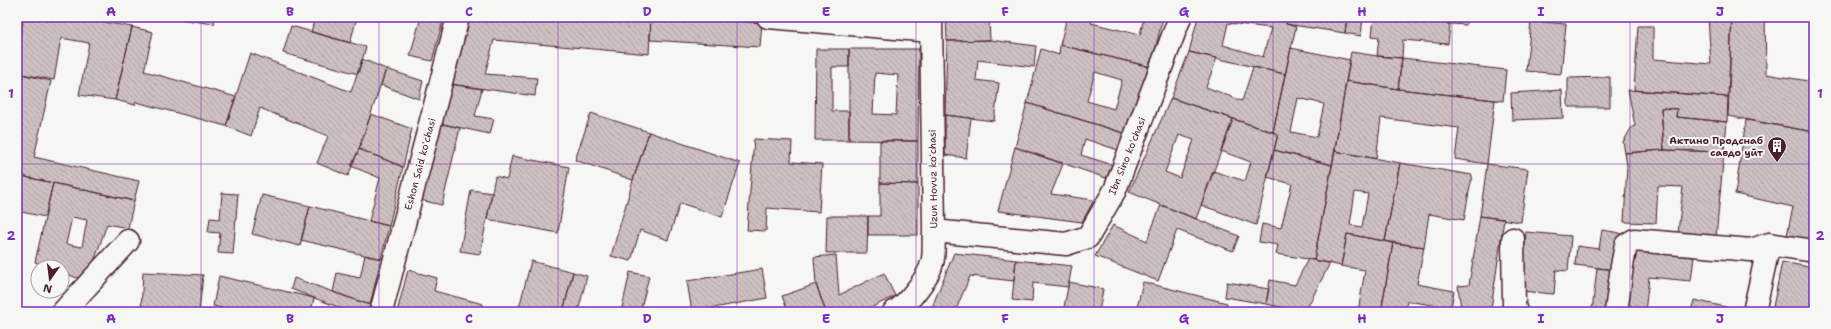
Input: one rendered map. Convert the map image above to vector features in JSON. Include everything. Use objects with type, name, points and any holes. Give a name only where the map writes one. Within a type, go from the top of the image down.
[{"type":"street","name":"Eshon Said koʻchasi","points":[[381,312],[458,17]]},
{"type":"street","name":"Uzun Hovuz koʻchasi","points":[[768,17],[931,24],[934,232],[932,264],[915,293],[898,311]]},
{"type":"street","name":"Ibn Sino koʻchasi","points":[[934,232],[1066,244],[1088,237],[1115,190],[1180,17]]},
{"type":"street","points":[[1513,239],[1516,312]]},
{"type":"street","points":[[1616,312],[1626,245],[1634,240],[1752,250],[1769,244],[1814,251]]},
{"type":"street","points":[[63,312],[128,241]]},
{"type":"street","points":[[1754,312],[1769,244]]},
{"type":"building","points":[[24,17],[75,17],[132,27],[115,100],[79,95],[89,43],[61,38],[54,80],[17,73],[17,50]]},
{"type":"building","points":[[166,17],[215,17],[214,24]]},
{"type":"building","points":[[315,17],[357,17],[350,43],[311,32]]},
{"type":"building","points":[[421,17],[444,17],[432,61],[410,56]]},
{"type":"building","points":[[470,17],[651,18],[649,54],[494,40],[485,74],[537,78],[535,96],[450,84]]},
{"type":"building","points":[[651,17],[677,17],[762,23],[760,47],[650,40]]},
{"type":"building","points":[[946,17],[989,17],[990,40],[947,41]]},
{"type":"building","points":[[1067,17],[1093,17],[1091,23],[1140,35],[1144,17],[1163,17],[1151,67],[1060,45]]},
{"type":"building","points":[[1198,17],[1288,17],[1286,24],[1296,27],[1285,74],[1189,52]],"holes":[[[1228,23],[1271,28],[1263,57],[1223,45]]]},
{"type":"building","points":[[1288,17],[1347,17],[1345,33],[1286,24]]},
{"type":"building","points":[[1347,17],[1363,17],[1361,36],[1345,33]]},
{"type":"building","points":[[1374,17],[1397,17],[1397,19],[1450,24],[1448,44],[1403,40],[1402,58],[1377,56],[1379,37],[1372,36]]},
{"type":"building","points":[[1440,17],[1466,17],[1466,25],[1439,23]]},
{"type":"building","points":[[1603,17],[1638,17],[1638,20]]},
{"type":"building","points":[[1708,17],[1732,17],[1728,97],[1634,90],[1638,26],[1653,26],[1653,59],[1711,64]]},
{"type":"building","points":[[1732,17],[1765,17],[1766,74],[1814,82],[1814,132],[1728,116]]},
{"type":"building","points":[[1785,17],[1814,17],[1814,20]]},
{"type":"building","points":[[1531,21],[1566,24],[1561,74],[1526,71]]},
{"type":"building","points":[[291,26],[366,47],[358,74],[283,53]]},
{"type":"building","points":[[132,27],[153,32],[144,71],[236,97],[226,126],[136,102],[135,105],[115,100]]},
{"type":"building","points":[[990,40],[1036,46],[1034,67],[978,60],[976,80],[999,83],[994,121],[945,115],[947,41]]},
{"type":"building","points":[[1060,45],[1151,67],[1127,134],[1027,103],[1041,49],[1059,55]],"holes":[[[1095,72],[1122,80],[1114,109],[1087,101]]]},
{"type":"building","points":[[1291,48],[1350,60],[1332,165],[1274,150],[1278,134],[1273,132]],"holes":[[[1298,98],[1324,104],[1317,137],[1291,132]]]},
{"type":"building","points":[[816,49],[849,49],[849,67],[832,67],[832,111],[849,111],[849,140],[815,140]]},
{"type":"building","points":[[849,49],[919,49],[918,141],[849,140]],"holes":[[[875,73],[898,75],[896,115],[873,114]]]},
{"type":"building","points":[[1189,52],[1217,58],[1206,87],[1242,101],[1253,67],[1285,74],[1273,132],[1171,98]]},
{"type":"building","points":[[1351,52],[1402,58],[1398,89],[1346,81]]},
{"type":"building","points":[[250,53],[351,92],[362,59],[386,69],[359,149],[348,176],[317,163],[328,136],[260,108],[251,136],[226,126]]},
{"type":"building","points":[[1402,58],[1506,70],[1503,101],[1398,89]]},
{"type":"building","points":[[386,69],[423,81],[419,99],[381,85]]},
{"type":"building","points":[[17,73],[51,81],[34,157],[139,181],[134,201],[17,175]]},
{"type":"building","points":[[1610,77],[1610,107],[1568,107],[1568,78]]},
{"type":"building","points":[[1346,81],[1398,89],[1495,100],[1487,164],[1455,159],[1459,128],[1381,118],[1376,159],[1335,151]]},
{"type":"building","points":[[450,84],[482,89],[475,116],[494,119],[490,134],[438,123]]},
{"type":"building","points":[[1562,90],[1563,118],[1512,120],[1511,93]]},
{"type":"building","points":[[1628,90],[1728,97],[1727,122],[1676,117],[1677,109],[1661,108],[1664,150],[1625,153],[1623,142],[1632,127],[1635,126]]},
{"type":"building","points":[[1171,98],[1233,119],[1196,219],[1129,192]],"holes":[[[1179,135],[1194,140],[1180,178],[1165,172]]]},
{"type":"building","points":[[1027,103],[1127,134],[1121,151],[1085,139],[1081,155],[1113,165],[1106,178],[1015,147]]},
{"type":"building","points":[[1661,108],[1677,109],[1676,117],[1727,122],[1724,152],[1664,150]]},
{"type":"building","points":[[591,113],[649,132],[633,180],[575,160]]},
{"type":"building","points":[[371,114],[412,129],[403,167],[359,149]]},
{"type":"building","points":[[945,115],[971,118],[966,158],[945,155]]},
{"type":"building","points":[[1233,119],[1278,134],[1256,225],[1201,205],[1213,171],[1245,181],[1251,162],[1221,151]]},
{"type":"building","name":"Актино Продснаб савдо уйт","points":[[1746,120],[1814,132],[1814,241],[1787,235],[1793,207],[1735,194]]},
{"type":"building","points":[[438,123],[460,128],[442,205],[420,200]]},
{"type":"building","points":[[649,132],[740,163],[722,217],[680,203],[668,240],[640,230],[631,261],[611,256],[633,180]]},
{"type":"building","points":[[754,139],[792,141],[791,162],[822,164],[819,212],[767,208],[766,231],[747,230]]},
{"type":"building","points":[[880,141],[918,141],[918,184],[880,183]]},
{"type":"building","points":[[1015,147],[1063,164],[1051,194],[1094,200],[1082,222],[998,211]]},
{"type":"building","points":[[359,149],[403,167],[389,226],[369,221],[380,178],[351,166]]},
{"type":"building","points":[[1274,150],[1332,165],[1314,260],[1276,254],[1278,245],[1259,242],[1262,224],[1281,228],[1292,184],[1267,177]]},
{"type":"building","points":[[1664,150],[1724,152],[1716,237],[1678,233],[1683,187],[1658,186],[1656,223],[1624,222],[1627,166],[1625,153]]},
{"type":"building","points":[[1335,151],[1400,163],[1385,241],[1347,234],[1341,266],[1314,260]],"holes":[[[1355,192],[1368,194],[1362,227],[1350,225]]]},
{"type":"building","points":[[512,156],[569,167],[558,233],[487,219],[495,176],[507,179]]},
{"type":"building","points":[[1400,163],[1472,175],[1464,220],[1429,214],[1424,247],[1385,241]]},
{"type":"building","points":[[1487,164],[1528,169],[1521,222],[1480,216]]},
{"type":"building","points":[[17,175],[53,183],[45,217],[17,211]]},
{"type":"building","points":[[53,183],[134,201],[128,228],[107,224],[87,282],[70,275],[70,259],[36,259]],"holes":[[[72,217],[87,220],[82,247],[66,244]]]},
{"type":"building","points":[[880,183],[918,184],[918,235],[868,235],[868,216],[880,216]]},
{"type":"building","points":[[471,190],[492,193],[480,254],[460,251]]},
{"type":"building","points":[[222,193],[238,194],[233,254],[218,253],[220,233],[208,232],[210,218],[220,219]]},
{"type":"building","points":[[262,195],[310,206],[300,246],[252,234]]},
{"type":"building","points":[[1161,205],[1239,236],[1233,251],[1177,230],[1158,281],[1095,256],[1113,225],[1147,241]]},
{"type":"building","points":[[310,206],[389,226],[381,259],[301,240]]},
{"type":"building","points":[[827,216],[868,216],[867,253],[826,253]]},
{"type":"building","points":[[1480,216],[1504,219],[1491,309],[1461,308],[1458,286],[1469,285]]},
{"type":"building","points":[[1602,230],[1620,233],[1616,270],[1575,265],[1577,246],[1599,249]]},
{"type":"building","points":[[1526,232],[1571,236],[1568,271],[1556,270],[1554,294],[1521,291]]},
{"type":"building","points":[[1347,234],[1393,243],[1381,312],[1358,312],[1365,270],[1341,266]]},
{"type":"building","points":[[1393,243],[1424,247],[1417,284],[1454,291],[1451,308],[1407,301],[1405,312],[1381,312]]},
{"type":"building","points":[[1629,250],[1694,257],[1691,281],[1649,277],[1645,312],[1622,312]]},
{"type":"building","points":[[954,253],[1016,260],[1014,281],[970,276],[955,312],[930,312]]},
{"type":"building","points":[[365,255],[381,259],[370,305],[333,292],[337,273],[360,278]]},
{"type":"building","points":[[836,255],[839,295],[884,273],[895,296],[862,312],[826,312],[816,284],[814,257]]},
{"type":"building","points":[[1308,259],[1330,263],[1305,312],[1266,304],[1270,280],[1295,285]]},
{"type":"building","points":[[1016,260],[1072,266],[1068,287],[1033,283],[1032,302],[1012,300]]},
{"type":"building","points":[[531,261],[573,272],[563,312],[518,312]]},
{"type":"building","points":[[1782,262],[1814,268],[1814,312],[1772,312]]},
{"type":"building","points":[[1597,268],[1616,270],[1611,312],[1592,311]]},
{"type":"building","points":[[762,269],[767,298],[692,312],[687,281]]},
{"type":"building","points":[[408,270],[437,278],[434,291],[483,304],[481,312],[397,312]]},
{"type":"building","points":[[143,272],[203,275],[199,312],[141,312]]},
{"type":"building","points":[[573,272],[587,276],[578,312],[563,312]]},
{"type":"building","points":[[630,272],[649,276],[640,312],[621,312]]},
{"type":"building","points":[[219,276],[314,298],[311,312],[241,312],[213,306]]},
{"type":"building","points":[[294,278],[370,305],[367,312],[351,312],[291,289]]},
{"type":"building","points":[[1069,282],[1103,289],[1099,312],[1063,312]]},
{"type":"building","points":[[1143,282],[1227,303],[1225,312],[1136,312]]},
{"type":"building","points":[[1227,282],[1269,289],[1266,304],[1225,297]]},
{"type":"building","points":[[816,284],[826,312],[788,312],[782,296]]},
{"type":"building","points":[[1694,300],[1730,308],[1729,312],[1691,312]]},
{"type":"building","points":[[1555,309],[1592,311],[1604,312],[1529,312]]},
{"type":"place","name":"Актино Продснаб савдо уйт","points":[[1777,163]]}]
